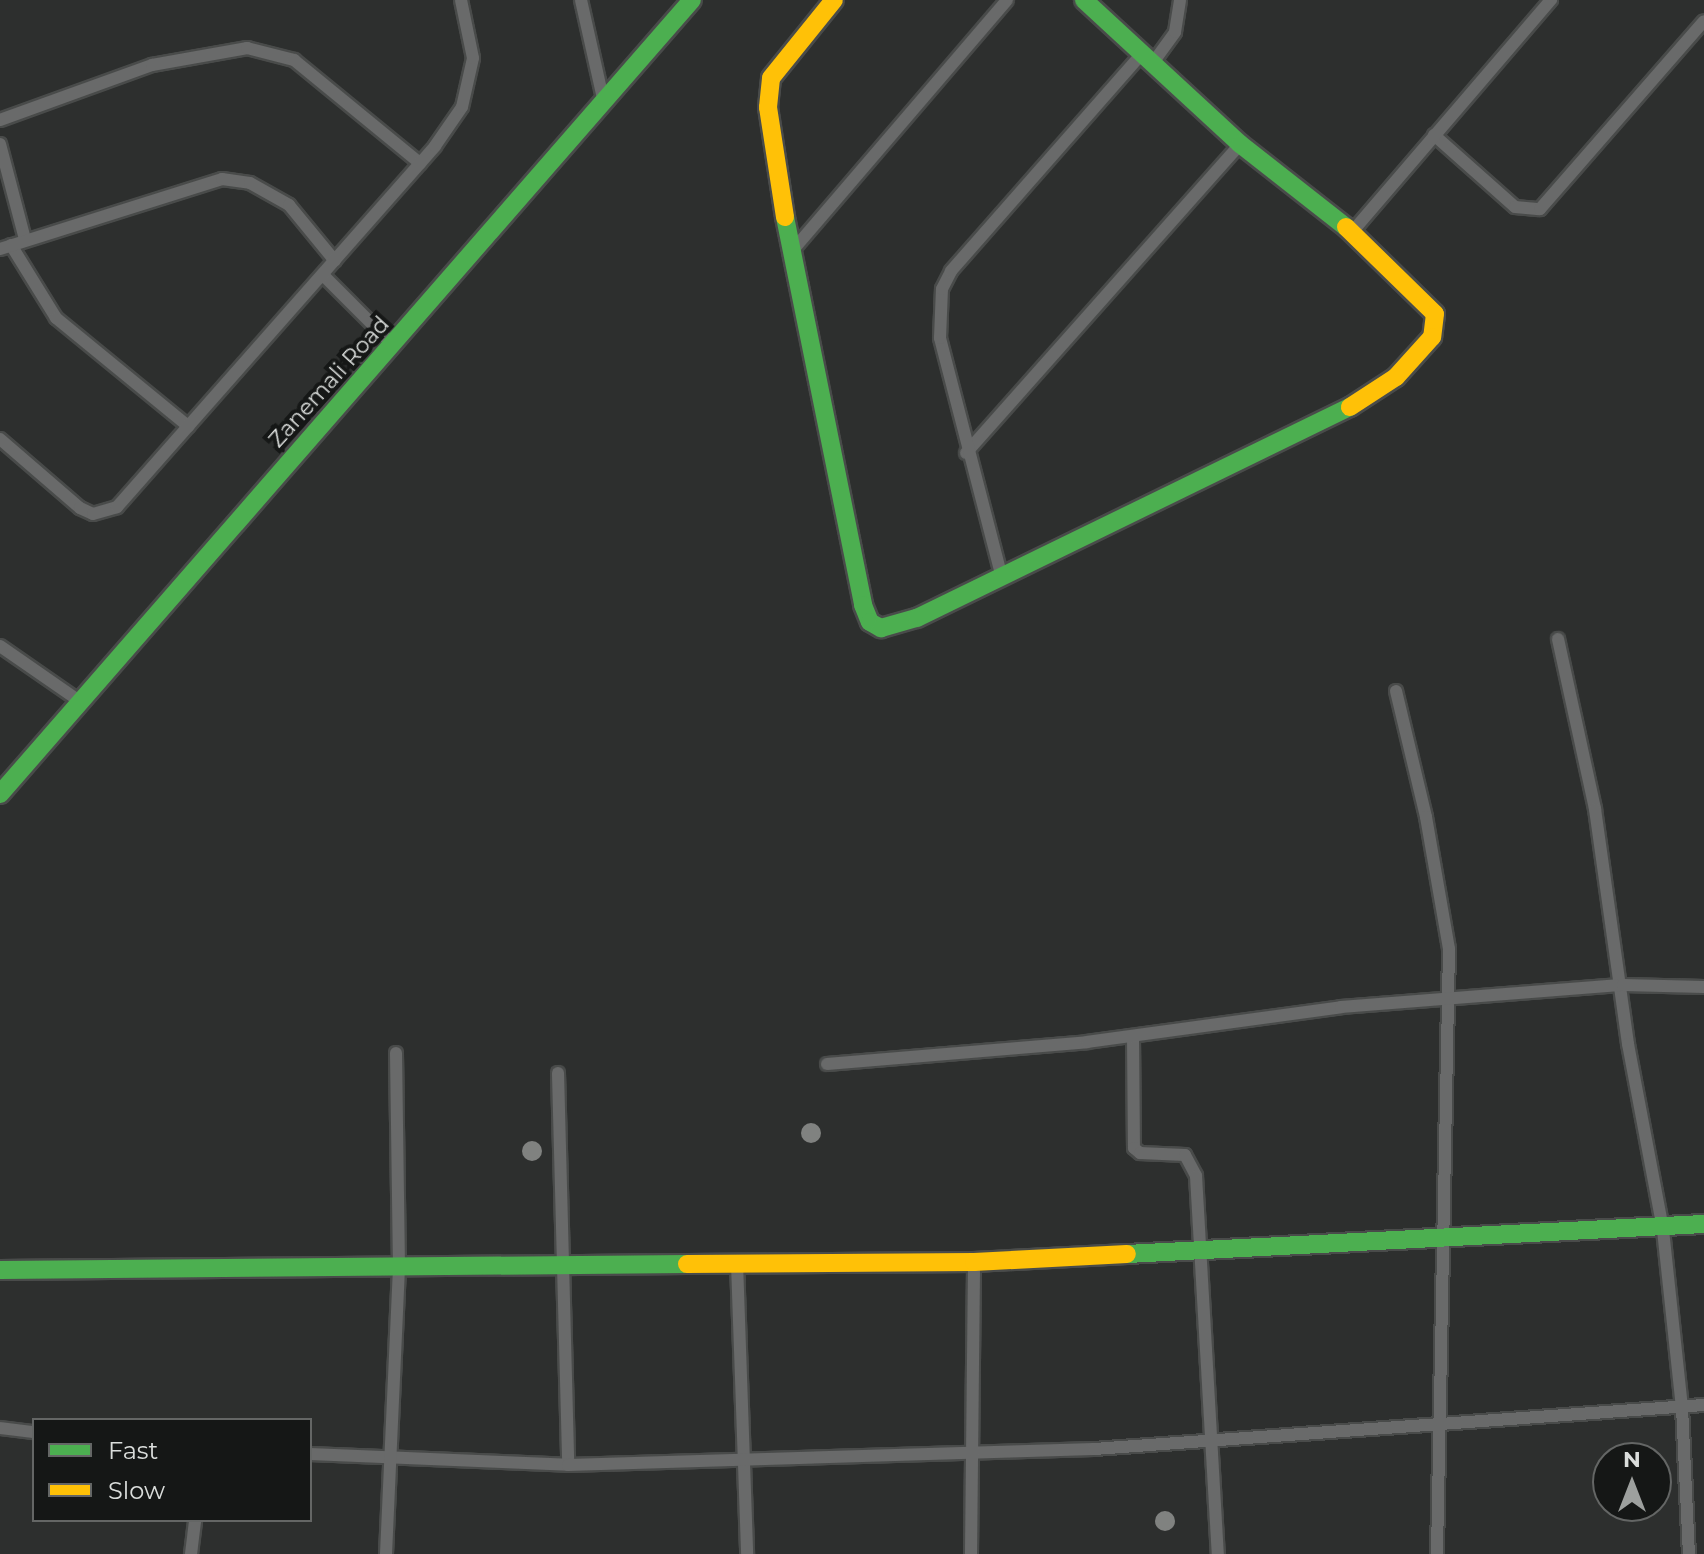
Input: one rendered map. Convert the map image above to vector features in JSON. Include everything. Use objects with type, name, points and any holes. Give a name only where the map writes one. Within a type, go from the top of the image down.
[{"type":"street","points":[[0,439],[93,514],[117,507],[420,163],[462,107],[471,81],[473,58],[461,0]]},
{"type":"street","points":[[581,0],[604,103]]},
{"type":"street","name":"Zanemali Road","points":[[0,794],[78,700],[394,346],[692,0]]},
{"type":"street","points":[[834,0],[771,78],[768,107],[792,251],[870,622],[881,628],[896,627],[1336,416],[1396,377],[1432,337],[1435,314],[1352,232],[1240,144],[1084,0]]},
{"type":"street","points":[[792,251],[1007,0]]},
{"type":"street","points":[[1001,574],[966,453],[940,338],[942,289],[951,271],[1175,32],[1180,0]]},
{"type":"street","points":[[1352,232],[1551,0]]},
{"type":"street","points":[[1434,135],[1515,207],[1540,209],[1704,21]]},
{"type":"street","points":[[0,120],[152,65],[247,48],[294,60],[420,163]]},
{"type":"street","points":[[0,144],[25,239]]},
{"type":"street","points":[[966,453],[1240,144]]},
{"type":"street","points":[[188,426],[56,318],[5,247],[222,179],[250,183],[289,205],[335,261]]},
{"type":"street","points":[[323,275],[394,346]]},
{"type":"street","points":[[1558,639],[1595,809],[1623,985],[1628,1044],[1663,1230],[1682,1407],[1689,1554]]},
{"type":"street","points":[[0,646],[78,700]]},
{"type":"street","points":[[1396,691],[1445,911],[1450,998],[1443,1058],[1436,1424],[1437,1554]]},
{"type":"street","points":[[827,1064],[1133,1037],[1341,1007],[1623,985],[1704,987]]},
{"type":"street","points":[[1133,1037],[1134,1148],[1191,1160],[1202,1250],[1218,1554]]},
{"type":"street","points":[[386,1554],[394,1458],[399,1268],[396,1053]]},
{"type":"street","points":[[558,1073],[566,1267],[568,1465]]},
{"type":"street","points":[[0,1270],[974,1262],[1441,1237],[1663,1230],[1704,1224]]},
{"type":"street","points":[[971,1554],[974,1262]]},
{"type":"street","points":[[737,1263],[747,1554]]},
{"type":"street","points":[[312,1454],[568,1465],[744,1456],[1212,1444],[1704,1405]]},
{"type":"street","points":[[0,1428],[32,1432]]},
{"type":"street","points":[[191,1554],[195,1522]]},
{"type":"building","points":[[811,1123],[818,1126],[821,1133],[818,1140],[811,1143],[804,1140],[801,1133],[804,1126]]},
{"type":"building","points":[[532,1141],[539,1144],[542,1151],[539,1158],[532,1161],[525,1158],[522,1151],[525,1144]]},
{"type":"building","points":[[1165,1511],[1172,1514],[1175,1521],[1172,1528],[1165,1531],[1158,1528],[1155,1521],[1158,1514]]},
{"type":"traffic: fast","points":[[0,794],[692,0]]},
{"type":"traffic: fast","points":[[1084,0],[1240,144],[1346,227]]},
{"type":"traffic: fast","points":[[785,217],[863,605],[870,622],[881,628],[917,618],[1350,407]]},
{"type":"traffic: fast","points":[[1127,1254],[1704,1224]]},
{"type":"traffic: fast","points":[[0,1270],[687,1264]]},
{"type":"traffic: slow","points":[[785,217],[768,107],[771,78],[834,0]]},
{"type":"traffic: slow","points":[[1346,227],[1435,314],[1432,337],[1396,377],[1350,407]]},
{"type":"traffic: slow","points":[[687,1264],[974,1262],[1127,1254]]}]
